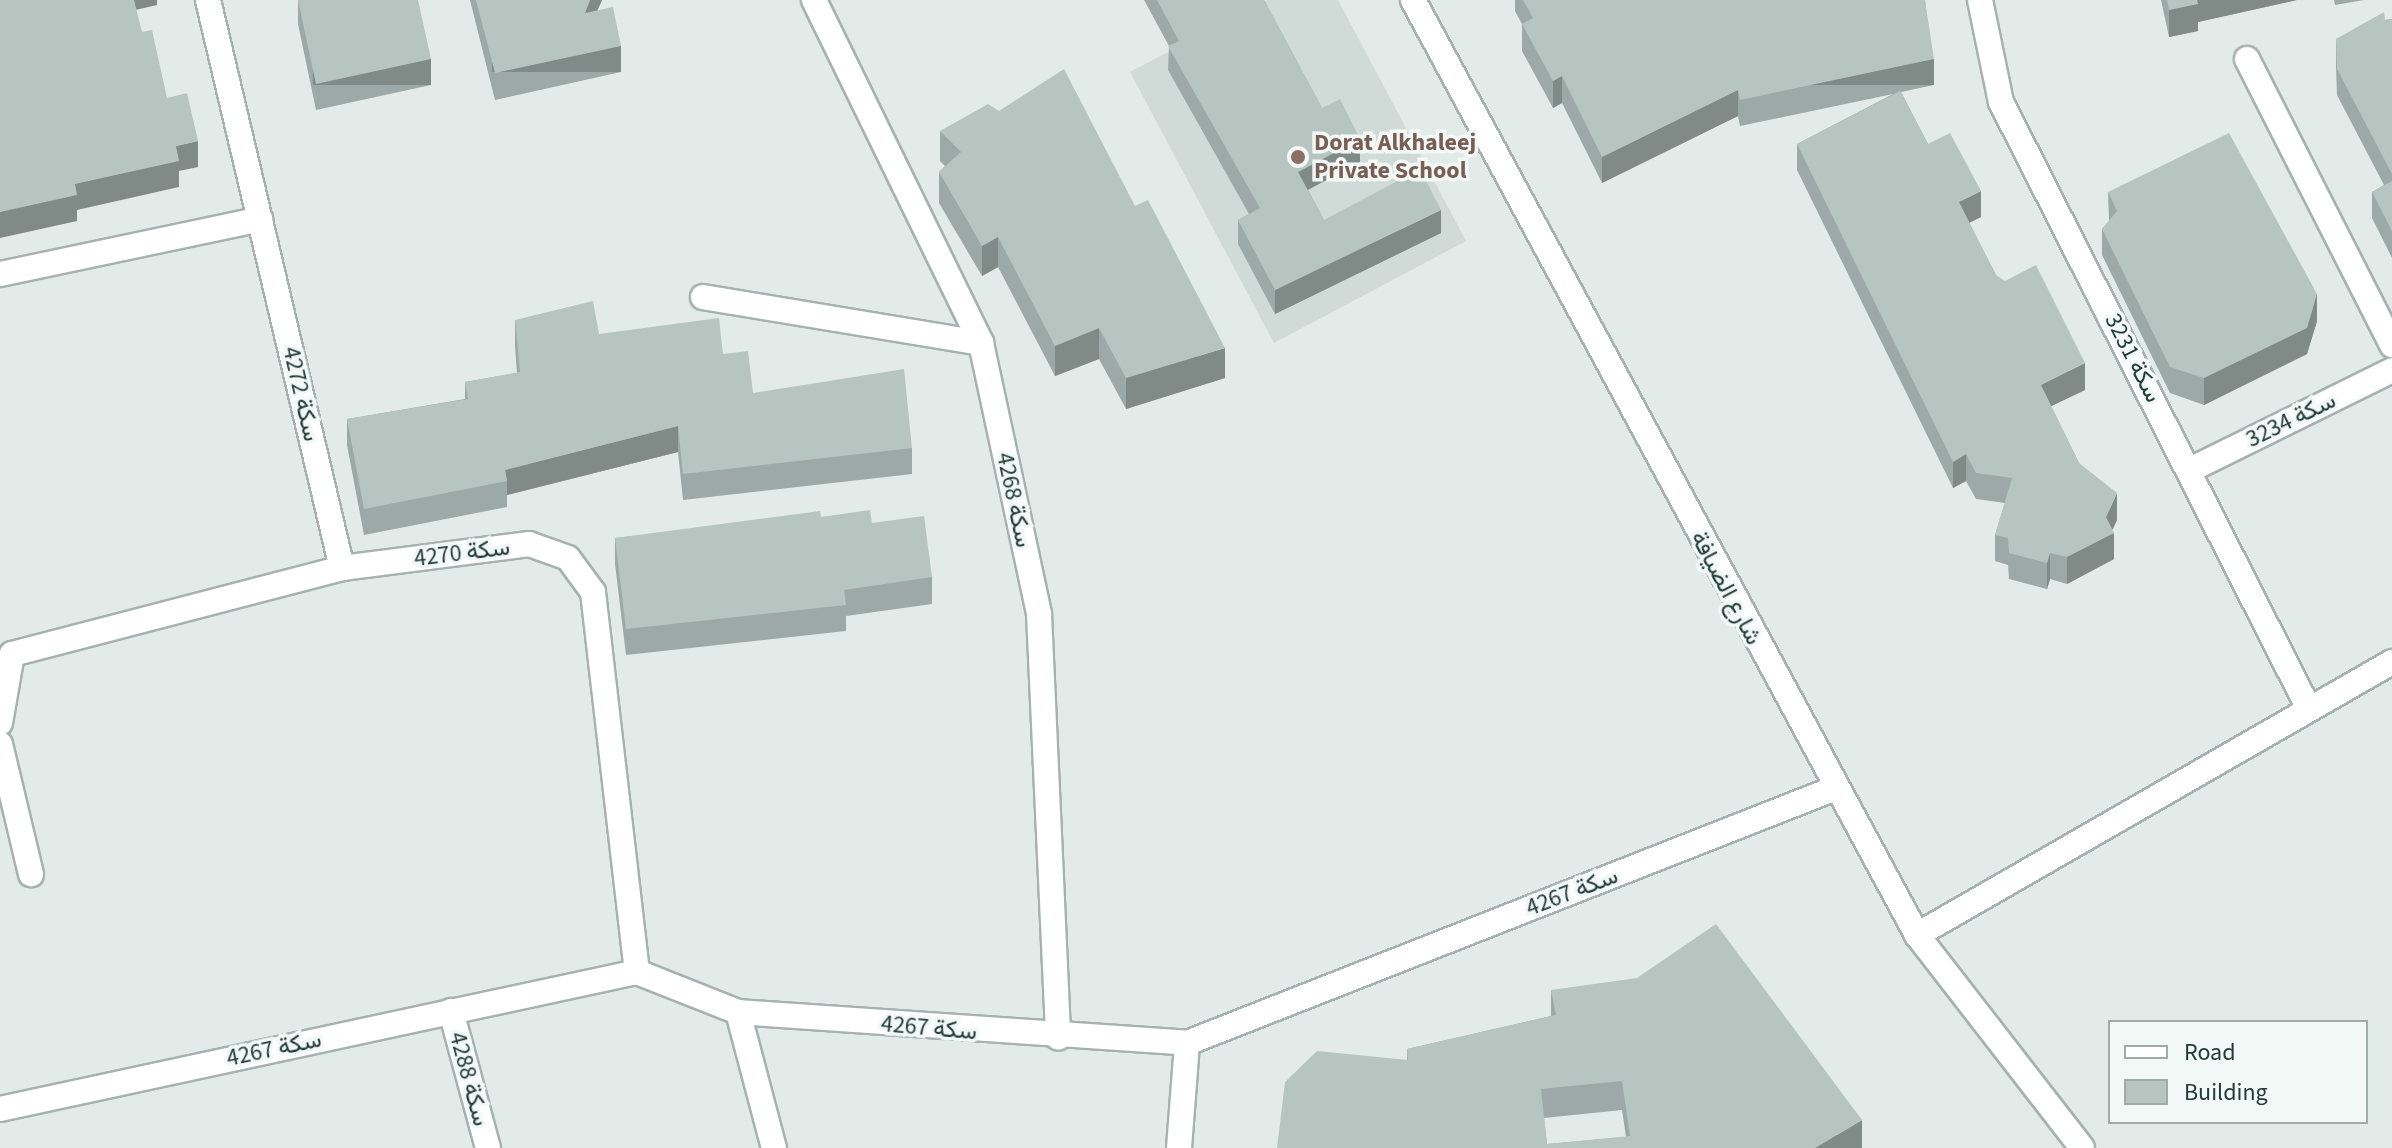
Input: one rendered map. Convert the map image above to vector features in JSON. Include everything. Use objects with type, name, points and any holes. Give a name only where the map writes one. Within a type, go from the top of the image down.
[{"type":"street","name":"سكة 4272","points":[[208,0],[342,568]]},
{"type":"street","name":"سكة 4268","points":[[814,0],[981,343],[1039,614],[1058,1038]]},
{"type":"street","name":"شارع الضيافة","points":[[1413,0],[1833,789],[1917,935],[2082,1148]]},
{"type":"street","name":"سكة 3231","points":[[1980,0],[2001,102],[2309,709]]},
{"type":"street","points":[[2247,59],[2392,345]]},
{"type":"street","points":[[0,274],[260,219]]},
{"type":"street","points":[[703,297],[981,343]]},
{"type":"street","name":"سكة 3234","points":[[2190,470],[2392,370]]},
{"type":"street","name":"سكة 4270","points":[[0,723],[12,654],[342,568],[529,544],[568,558],[593,592],[637,972]]},
{"type":"street","points":[[1917,935],[2392,662]]},
{"type":"street","points":[[0,744],[31,874]]},
{"type":"street","name":"سكة 4267","points":[[0,1109],[637,972],[738,1012],[1058,1038],[1187,1043],[1833,789]]},
{"type":"street","name":"سكة 4288","points":[[451,1011],[488,1148]]},
{"type":"street","points":[[738,1012],[774,1148]]},
{"type":"street","points":[[1179,1148],[1187,1043]]},
{"type":"shaded area","name":"Dorat Alkhaleej Private School","points":[[1267,0],[1338,0],[1466,241],[1274,343],[1130,72]]},
{"type":"building","points":[[0,0],[134,0],[142,32],[152,30],[167,98],[187,93],[198,141],[176,146],[179,161],[75,184],[77,195],[0,212]]},
{"type":"building","points":[[298,0],[418,0],[431,59],[316,84]]},
{"type":"building","points":[[476,0],[590,0],[585,13],[613,7],[621,46],[495,73]]},
{"type":"building","points":[[1157,0],[1264,0],[1322,108],[1340,99],[1360,139],[1298,172],[1324,220],[1420,169],[1441,210],[1275,290],[1238,220],[1260,208],[1168,46],[1179,41]]},
{"type":"building","points":[[1523,0],[1925,0],[1934,59],[1740,100],[1738,90],[1602,157],[1562,76],[1553,81],[1522,24],[1533,18]]},
{"type":"building","points":[[2167,0],[2197,0],[2198,4],[2169,10]]},
{"type":"building","points":[[2384,12],[2385,20],[2392,19],[2392,174],[2337,69],[2336,39]]},
{"type":"building","points":[[1064,69],[1135,206],[1148,200],[1225,348],[1126,378],[1099,328],[1055,346],[998,237],[982,246],[939,172],[961,152],[940,131],[988,104],[999,111]]},
{"type":"building","points":[[1900,91],[1928,144],[1950,133],[1981,191],[1959,202],[1996,275],[2005,281],[2036,265],[2085,363],[2041,385],[2079,463],[2117,493],[2106,517],[2114,533],[2067,557],[2050,553],[2047,563],[2009,553],[2008,538],[1995,535],[2012,478],[1976,473],[1966,454],[1953,462],[1797,144]]},
{"type":"building","points":[[2229,133],[2317,294],[2307,328],[2204,378],[2170,367],[2102,229],[2117,211],[2108,192]]},
{"type":"building","points":[[2392,181],[2392,231],[2372,192]]},
{"type":"building","points":[[593,301],[599,334],[719,318],[723,354],[748,351],[753,393],[904,369],[912,448],[683,474],[678,426],[505,470],[507,481],[364,509],[347,419],[468,399],[465,382],[520,372],[515,320]]},
{"type":"building","points":[[870,510],[872,523],[924,516],[932,577],[844,590],[846,605],[626,629],[615,538],[820,511],[821,517]]},
{"type":"building","points":[[1716,924],[1862,1120],[1815,1148],[1277,1148],[1285,1082],[1317,1051],[1408,1060],[1407,1049],[1556,1015],[1551,990],[1637,978]],"holes":[[[1622,1081],[1630,1136],[1547,1144],[1541,1089]]]},
{"type":"place","name":"Dorat Alkhaleej Private School","points":[[1298,157]]}]
